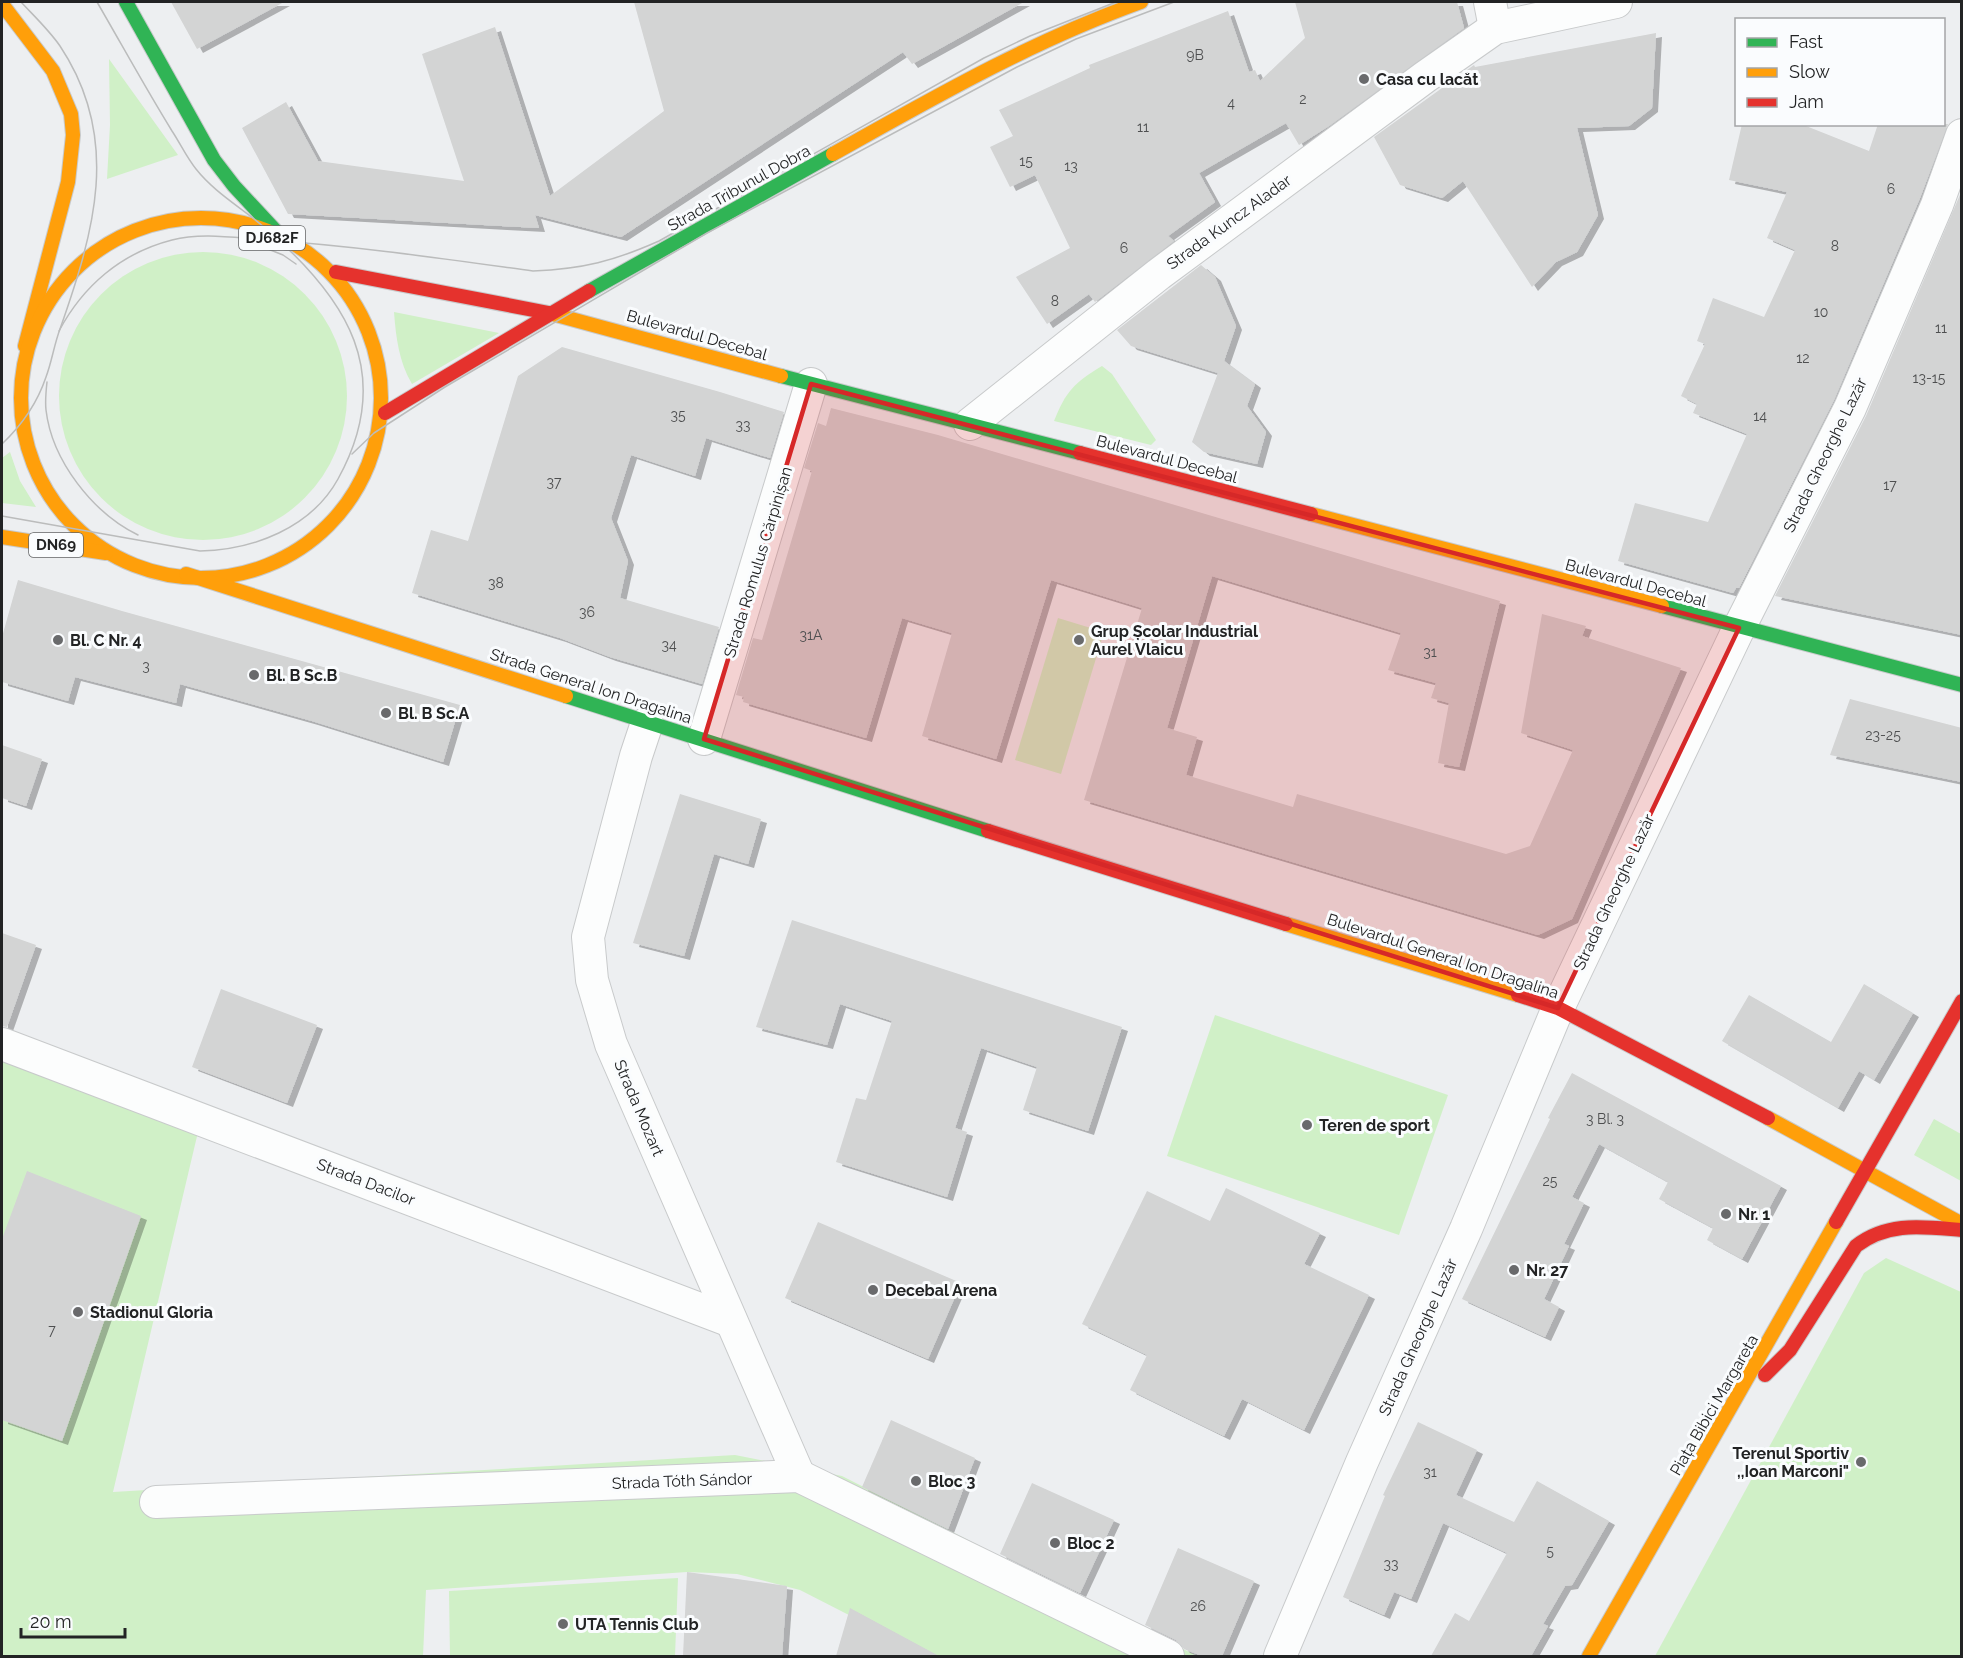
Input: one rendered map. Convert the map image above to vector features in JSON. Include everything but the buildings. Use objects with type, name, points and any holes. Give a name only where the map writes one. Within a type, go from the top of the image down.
[{"type":"main road","name":"DJ682F","points":[[126,2],[214,160],[234,186],[287,243]]},
{"type":"main road","name":"Strada Tribunul Dobra","points":[[549,313],[1016,54],[1074,27],[1141,2]]},
{"type":"main road","name":"DJ682F","points":[[2,4],[52,71],[71,114],[73,135],[68,182],[25,346],[18,382],[19,427],[24,453],[38,486],[61,516],[110,554],[149,567],[186,574],[224,573],[245,569],[287,553],[317,533],[346,501],[366,470],[380,440],[385,413],[385,386],[381,356],[360,302],[336,272],[313,257],[287,243],[227,224],[194,219],[165,223],[139,231],[106,249],[59,289],[38,318],[25,346]]},
{"type":"main road","points":[[336,272],[549,313]]},
{"type":"main road","points":[[385,413],[549,313]]},
{"type":"main road","name":"Bulevardul Decebal","points":[[549,313],[811,384],[1962,685]]},
{"type":"main road","points":[[7,405],[18,382]]},
{"type":"main road","name":"DN69","points":[[2,537],[110,554]]},
{"type":"main road","name":"Strada General Ion Dragalina","points":[[186,574],[985,830]]},
{"type":"main road","name":"Bulevardul General Ion Dragalina","points":[[985,830],[1558,1008],[1864,1169],[1962,1224]]},
{"type":"main road","name":"Piața Bibici Margareta","points":[[1589,1656],[1743,1388],[1864,1169],[1962,1001]]},
{"type":"main road","points":[[1743,1388],[1766,1374],[1790,1350],[1856,1246],[1864,1239],[1881,1231],[1911,1226],[1962,1230]]},
{"type":"street","points":[[1492,15],[1616,2]]},
{"type":"street","name":"Strada Kuncz Aladar","points":[[970,424],[1159,274],[1425,77],[1492,15]]},
{"type":"street","name":"Strada Gheorghe Lazăr","points":[[1280,1656],[1362,1462],[1466,1228],[1558,1008],[1739,628],[1850,408],[1937,205],[1962,135]]},
{"type":"street","name":"Strada Romulus Cărpinișan","points":[[705,739],[811,384]]},
{"type":"street","name":"Strada Mozart","points":[[647,723],[636,756],[588,937],[592,980],[611,1044],[799,1476]]},
{"type":"street","name":"Strada Dacilor","points":[[2,1044],[731,1321]]},
{"type":"street","name":"Strada Tóth Sándor","points":[[156,1502],[799,1476],[1168,1656]]},
{"type":"highlighted area","points":[[811,384],[1739,628],[1558,1008],[704,739]]},
{"type":"green space","points":[[109,59],[178,155],[107,179],[110,125]]},
{"type":"green space","points":[[189,252],[217,252],[245,258],[271,269],[295,284],[315,304],[330,328],[341,354],[347,382],[345,424],[330,464],[315,488],[295,508],[271,523],[245,534],[217,540],[189,540],[161,534],[135,523],[111,508],[91,488],[76,464],[65,438],[59,410],[59,382],[65,354],[76,328],[91,304],[111,284],[135,269],[161,258]]},
{"type":"green space","points":[[394,312],[499,333],[412,384],[399,350]]},
{"type":"green space","points":[[1102,366],[1112,374],[1156,440],[1151,445],[1054,421],[1072,389]]},
{"type":"green space","points":[[10,452],[20,481],[36,507],[2,503],[2,458]]},
{"type":"green space","points":[[1058,618],[1104,632],[1061,774],[1015,760]]},
{"type":"green space","name":"Teren de sport","points":[[1215,1015],[1448,1095],[1399,1235],[1167,1156]]},
{"type":"green space","points":[[2,1060],[198,1132],[113,1492],[735,1455],[842,1476],[1197,1656],[929,1656],[800,1590],[737,1574],[687,1572],[426,1590],[423,1656],[2,1656]]},
{"type":"green space","points":[[1934,1119],[1961,1134],[1961,1181],[1914,1155]]},
{"type":"green space","name":"Terenul Sportiv ,,Ioan Marconi\"","points":[[1886,1258],[1961,1292],[1961,1656],[1655,1656],[1864,1273]]},
{"type":"green space","name":"UTA Tennis Club","points":[[678,1578],[675,1656],[450,1656],[449,1591]]},
{"type":"tram line","points":[[2,444],[28,414],[46,377],[83,257],[96,186],[96,151],[91,116],[79,81],[56,40],[21,2]]},
{"type":"tram line","points":[[2,516],[200,551],[220,550],[260,541],[296,523],[326,496],[338,479],[355,441],[363,405],[362,372],[354,340],[339,310],[319,282],[294,255],[265,228],[203,178],[153,99],[97,2]]},
{"type":"tram line","points":[[59,331],[92,286],[120,263],[153,246],[195,236],[334,246],[533,271],[583,266],[613,259],[659,241],[984,58],[1030,36],[1116,2]]},
{"type":"tram line","points":[[352,454],[374,433],[445,387],[707,233],[1017,67],[1076,39],[1174,2]]},
{"type":"tram line","points":[[253,243],[283,255],[296,264]]},
{"type":"tram line","points":[[47,382],[46,407],[50,429],[66,466],[77,483],[105,513],[138,535]]},
{"type":"traffic: fast","points":[[126,2],[214,160],[234,186],[287,243]]},
{"type":"traffic: fast","points":[[589,291],[833,154]]},
{"type":"traffic: fast","points":[[781,376],[1080,453]]},
{"type":"traffic: fast","points":[[1662,606],[1962,685]]},
{"type":"traffic: fast","points":[[566,696],[988,831]]},
{"type":"traffic: slow","points":[[833,154],[1022,52],[1141,2]]},
{"type":"traffic: slow","points":[[2,4],[53,71],[71,114],[73,135],[68,182],[25,346]]},
{"type":"traffic: slow","points":[[201,218],[236,221],[270,232],[301,248],[328,271],[351,298],[367,329],[378,363],[381,398],[378,433],[367,467],[351,498],[328,525],[301,548],[270,564],[236,575],[201,578],[166,575],[132,564],[101,548],[74,525],[51,498],[35,467],[24,433],[21,398],[24,363],[35,329],[51,298],[74,271],[101,248],[132,232],[166,221],[201,218]]},
{"type":"traffic: slow","points":[[549,313],[781,376]]},
{"type":"traffic: slow","points":[[1311,514],[1662,606]]},
{"type":"traffic: slow","points":[[2,537],[106,553]]},
{"type":"traffic: slow","points":[[186,574],[566,696]]},
{"type":"traffic: slow","points":[[1286,924],[1518,995]]},
{"type":"traffic: slow","points":[[1768,1118],[1962,1224]]},
{"type":"traffic: slow","points":[[1589,1656],[1836,1222]]},
{"type":"traffic: jam","points":[[336,272],[549,313]]},
{"type":"traffic: jam","points":[[385,413],[589,291]]},
{"type":"traffic: jam","points":[[1080,453],[1311,514]]},
{"type":"traffic: jam","points":[[988,831],[1286,924]]},
{"type":"traffic: jam","points":[[1518,995],[1558,1008],[1768,1118]]},
{"type":"traffic: jam","points":[[1836,1222],[1962,1001]]},
{"type":"traffic: jam","points":[[1765,1375],[1790,1350],[1856,1246],[1868,1238],[1894,1229],[1920,1227],[1962,1230]]},
{"type":"place","name":"Casa cu lacăt","points":[[1364,79]]},
{"type":"place","name":"Bl. C Nr. 4","points":[[58,640]]},
{"type":"place","name":"Grup Școlar Industrial Aurel Vlaicu","points":[[1079,640]]},
{"type":"place","name":"Bl. B Sc.B","points":[[254,675]]},
{"type":"place","name":"Bl. B Sc.A","points":[[386,713]]},
{"type":"place","name":"Teren de sport","points":[[1307,1125]]},
{"type":"place","name":"Nr. 1","points":[[1726,1214]]},
{"type":"place","name":"Nr. 27","points":[[1514,1270]]},
{"type":"place","name":"Decebal Arena","points":[[873,1290]]},
{"type":"place","name":"Stadionul Gloria","points":[[78,1312]]},
{"type":"place","name":"Terenul Sportiv ,,Ioan Marconi\"","points":[[1861,1462]]},
{"type":"place","name":"Bloc 3","points":[[916,1481]]},
{"type":"place","name":"Bloc 2","points":[[1055,1543]]},
{"type":"place","name":"UTA Tennis Club","points":[[563,1624]]}]
